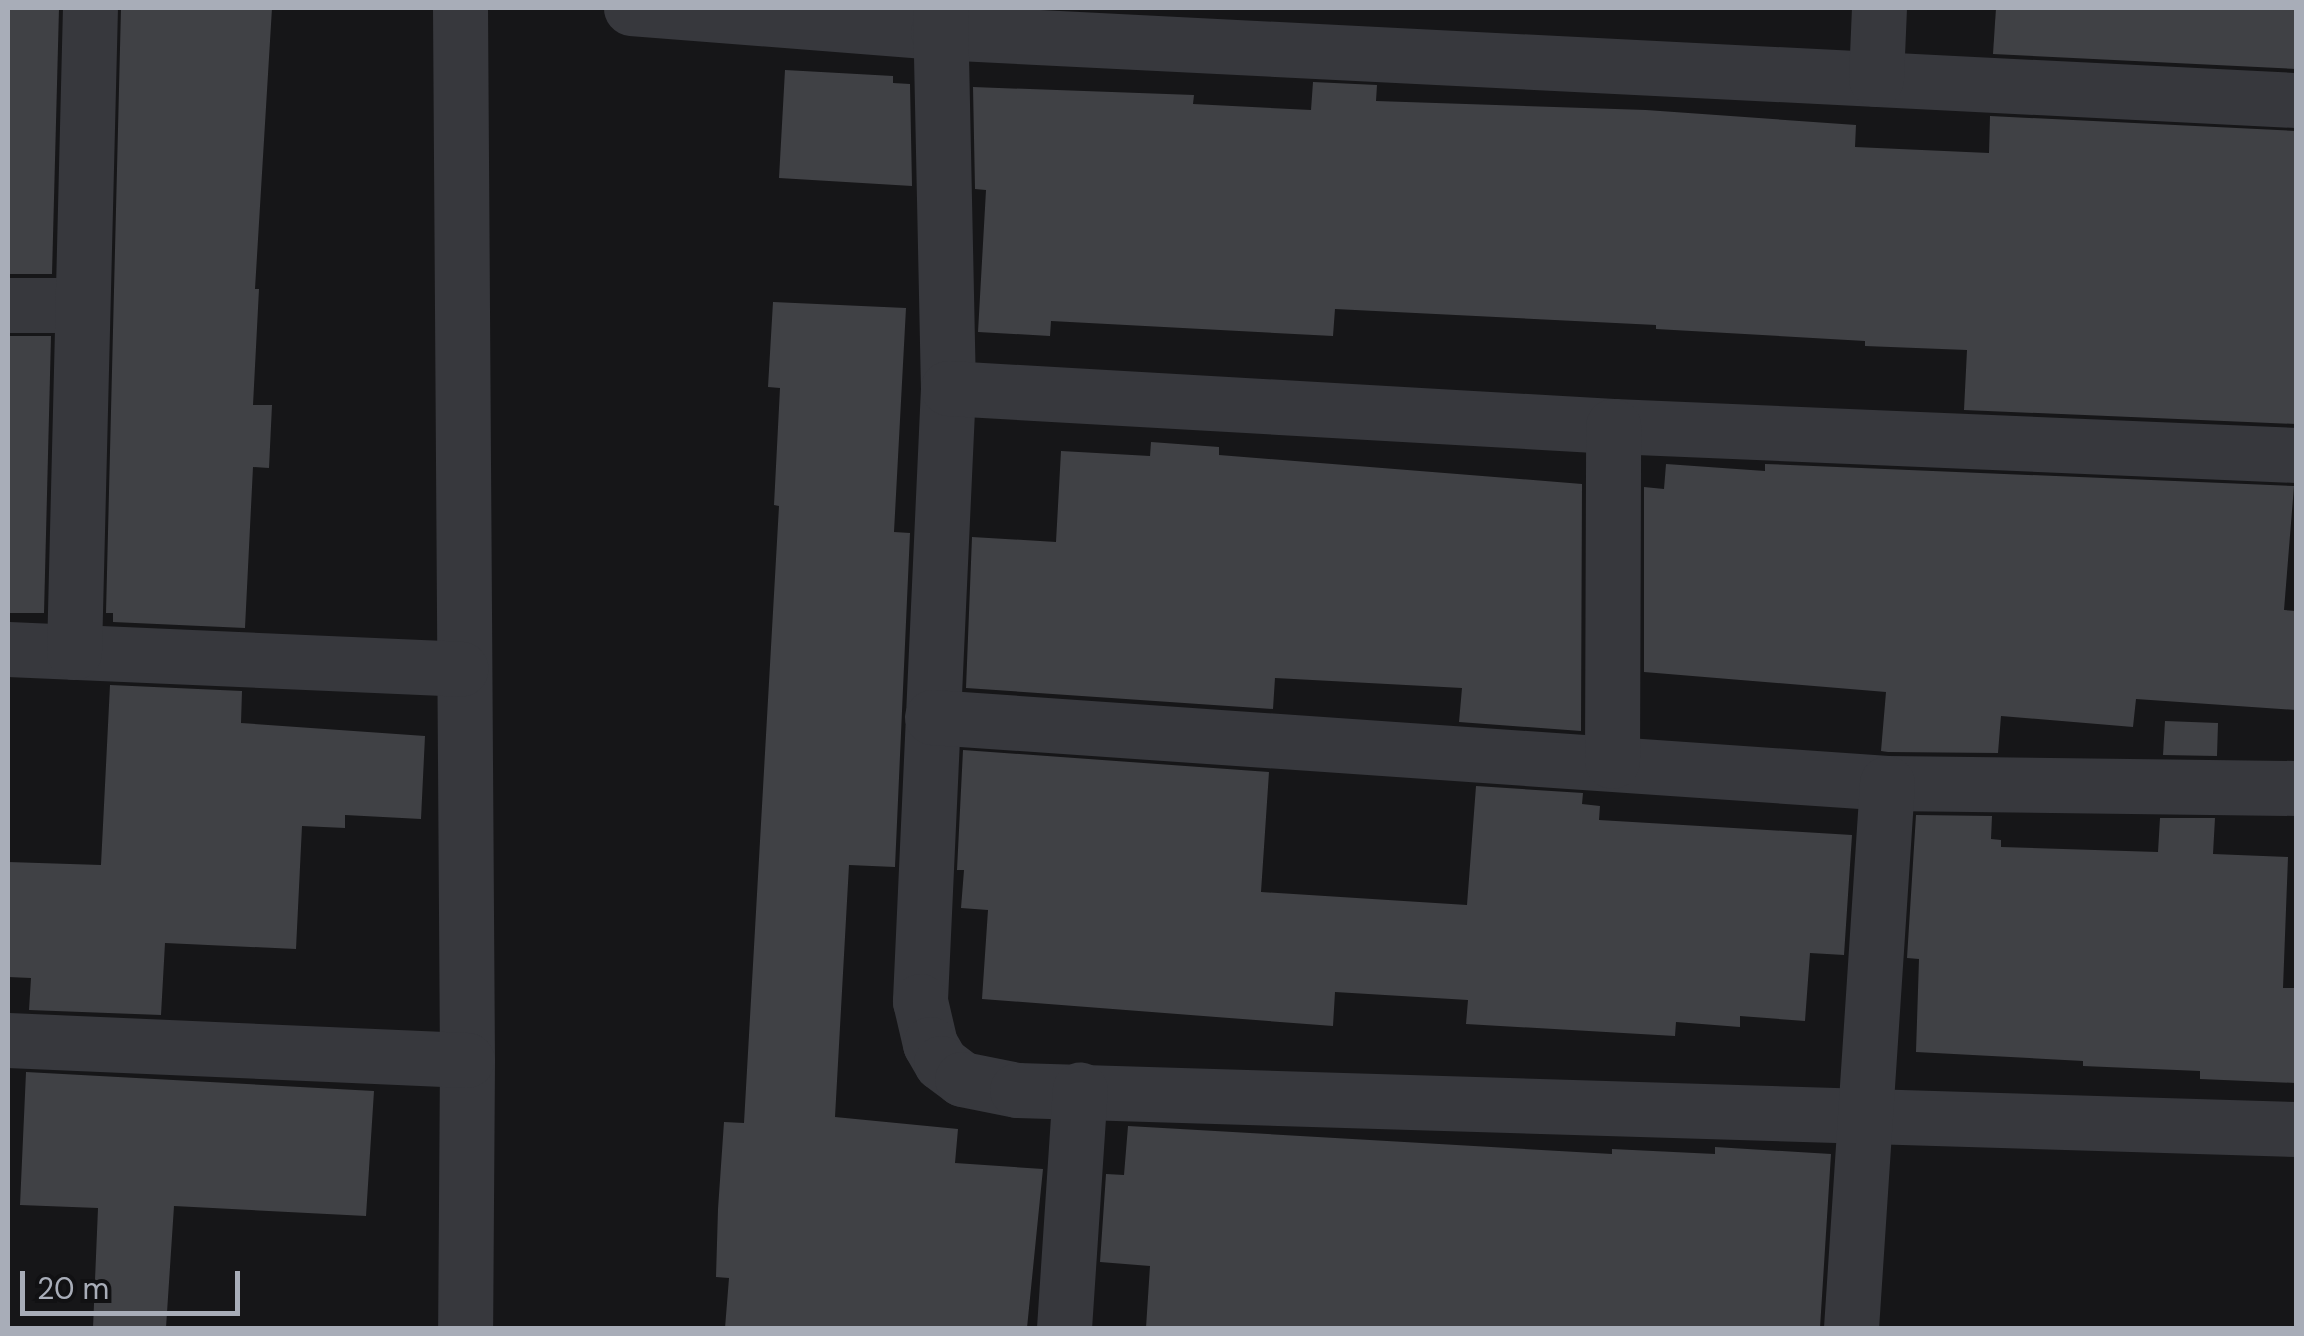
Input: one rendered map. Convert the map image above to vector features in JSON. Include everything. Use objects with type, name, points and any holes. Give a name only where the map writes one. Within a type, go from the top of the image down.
[{"type":"street","points":[[74,652],[90,8]]},
{"type":"street","points":[[460,8],[461,669],[467,1060],[464,1328]]},
{"type":"street","points":[[632,8],[939,20],[1876,80],[2296,100]]},
{"type":"street","points":[[1876,80],[1879,8]]},
{"type":"street","points":[[939,20],[948,388],[920,1001],[930,1044],[940,1064],[962,1079],[1017,1090],[2296,1129]]},
{"type":"street","points":[[8,305],[80,305]]},
{"type":"street","points":[[948,388],[1613,426],[2296,455]]},
{"type":"street","points":[[1612,760],[1613,426]]},
{"type":"street","points":[[8,649],[461,669]]},
{"type":"street","points":[[932,717],[1612,760],[1887,782],[2296,788]]},
{"type":"street","points":[[1851,1328],[1887,782]]},
{"type":"street","points":[[8,1040],[467,1060]]},
{"type":"street","points":[[1064,1328],[1080,1090]]},
{"type":"building","points":[[8,8],[59,8],[52,274],[8,274]]},
{"type":"building","points":[[121,8],[272,8],[255,289],[259,289],[253,405],[272,405],[269,468],[253,467],[245,628],[113,622],[113,613],[106,613]]},
{"type":"building","points":[[1996,8],[2296,8],[2296,69],[1993,54]]},
{"type":"building","points":[[785,70],[893,76],[893,83],[910,84],[912,186],[779,178]]},
{"type":"building","points":[[1313,82],[1377,85],[1376,101],[1646,110],[1856,125],[1855,147],[1989,153],[1990,116],[2296,131],[2296,424],[1964,410],[1967,350],[1865,346],[1865,341],[1656,329],[1656,325],[1335,309],[1333,336],[1051,321],[1050,336],[978,332],[986,190],[975,189],[973,87],[1194,95],[1193,104],[1311,110]]},
{"type":"building","points":[[773,302],[906,308],[894,532],[910,533],[895,867],[849,865],[835,1117],[958,1129],[955,1163],[1043,1169],[1027,1328],[725,1328],[729,1278],[716,1277],[718,1209],[724,1122],[744,1123],[779,506],[774,505],[780,388],[768,387]]},
{"type":"building","points":[[8,336],[51,336],[44,613],[8,613]]},
{"type":"building","points":[[1151,442],[1219,447],[1219,455],[1582,484],[1581,731],[1459,722],[1462,688],[1275,678],[1273,709],[966,688],[972,537],[1056,542],[1061,451],[1150,456]]},
{"type":"building","points":[[1666,464],[1765,471],[1765,464],[2294,486],[2284,610],[2296,611],[2296,710],[2136,699],[2133,727],[2001,716],[1998,753],[1888,752],[1881,751],[1886,692],[1644,672],[1644,487],[1664,489]]},
{"type":"building","points":[[110,685],[242,691],[241,723],[425,736],[421,819],[345,815],[345,828],[302,826],[296,949],[165,943],[161,1015],[29,1010],[31,978],[8,977],[8,862],[101,865]]},
{"type":"building","points":[[2165,721],[2218,723],[2217,756],[2163,755]]},
{"type":"building","points":[[963,750],[1269,772],[1261,892],[1467,905],[1476,786],[1583,793],[1582,804],[1600,806],[1599,820],[1852,835],[1844,955],[1810,953],[1805,1021],[1740,1016],[1740,1027],[1676,1022],[1675,1036],[1466,1024],[1468,1000],[1335,992],[1333,1026],[982,999],[988,910],[961,908],[964,870],[957,870]]},
{"type":"building","points":[[1916,815],[1992,816],[1991,839],[2001,840],[2001,847],[2158,852],[2160,818],[2215,818],[2213,854],[2288,857],[2283,988],[2296,988],[2296,1083],[2200,1079],[2200,1071],[2083,1066],[2083,1061],[1916,1052],[1919,959],[1907,958]]},
{"type":"building","points":[[26,1072],[374,1091],[366,1216],[174,1206],[166,1328],[93,1328],[98,1208],[20,1205]]},
{"type":"building","points":[[1128,1126],[1612,1154],[1612,1149],[1715,1154],[1715,1147],[1831,1154],[1820,1328],[1146,1328],[1150,1266],[1100,1262],[1106,1174],[1124,1175]]}]
